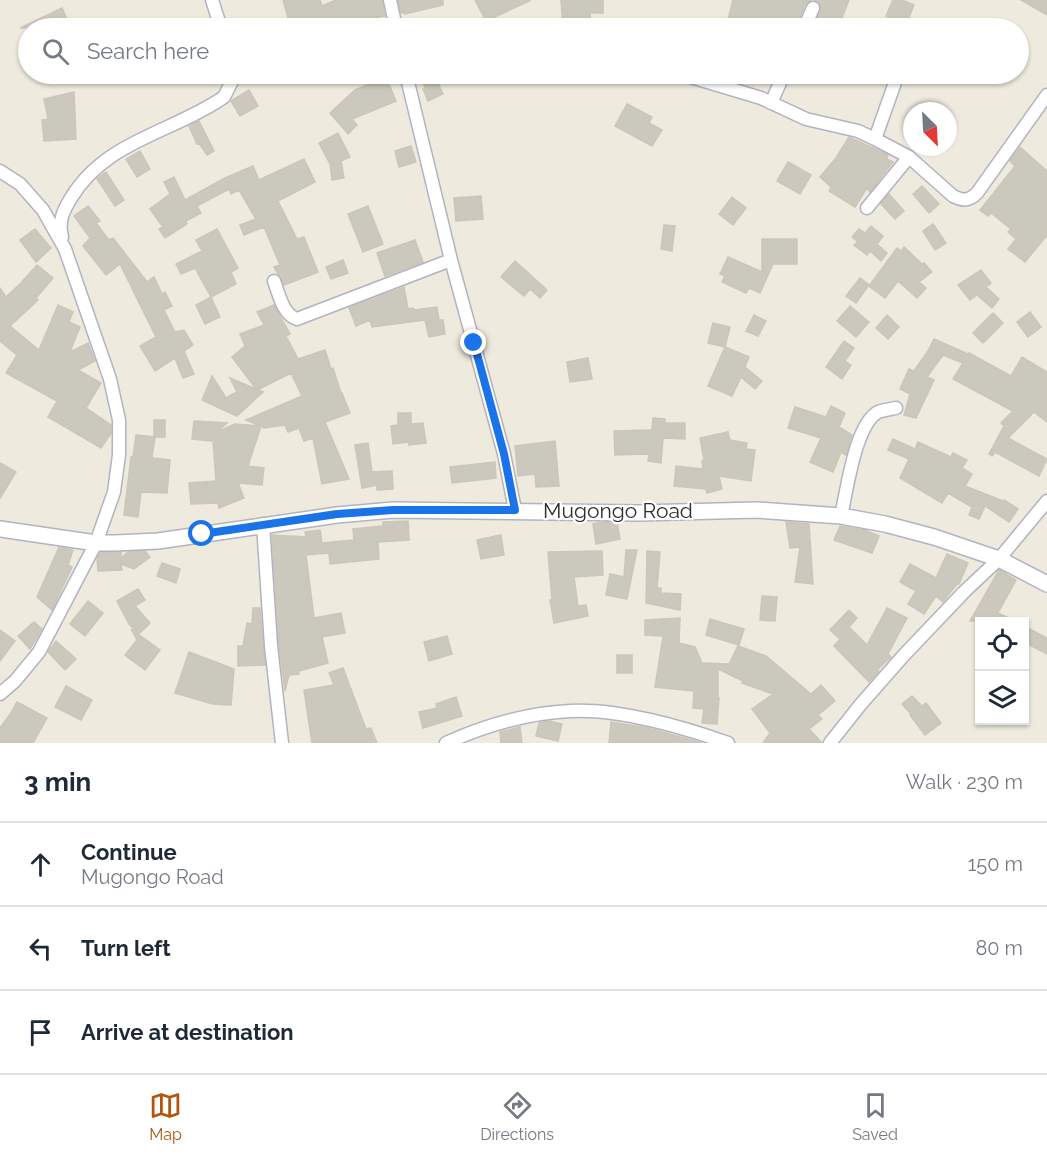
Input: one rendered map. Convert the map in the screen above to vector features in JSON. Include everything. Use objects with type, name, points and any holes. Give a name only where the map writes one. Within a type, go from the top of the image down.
[{"type":"street","points":[[212,0],[218,18]]},
{"type":"street","points":[[390,0],[394,18]]},
{"type":"street","points":[[808,18],[813,8]]},
{"type":"street","points":[[0,694],[15,681],[39,652],[96,543],[114,492],[119,455],[119,420],[110,378],[59,226],[65,207],[89,172],[102,161],[120,149],[224,97],[230,84]]},
{"type":"street","points":[[408,84],[451,260],[504,454],[515,510]]},
{"type":"street","points":[[712,84],[771,103],[806,119],[858,131],[909,157],[953,196],[967,200],[977,193],[1047,96]]},
{"type":"street","points":[[771,103],[780,84]]},
{"type":"street","points":[[875,139],[894,84]]},
{"type":"street","points":[[867,208],[909,157]]},
{"type":"street","points":[[0,171],[20,184],[42,210],[65,249]]},
{"type":"street","points":[[274,281],[287,312],[291,317],[297,319],[451,260]]},
{"type":"street","points":[[841,516],[858,441],[864,427],[879,412],[896,408]]},
{"type":"street","points":[[830,743],[904,655],[999,559],[1047,501]]},
{"type":"street","name":"Mugongo Road","points":[[0,529],[96,543],[158,541],[337,514],[393,510],[649,513],[757,510],[841,516],[885,524],[934,537],[999,559],[1047,584]]},
{"type":"street","points":[[263,524],[271,646],[282,743]]},
{"type":"street","points":[[446,743],[511,720],[570,711],[594,711],[673,726],[728,743]]},
{"type":"building","points":[[283,0],[320,0],[322,6],[336,0],[382,0],[385,16],[374,18],[288,18]]},
{"type":"building","points":[[398,0],[443,0],[443,5],[405,14],[401,13]]},
{"type":"building","points":[[475,0],[531,0],[492,18],[484,18]]},
{"type":"building","points":[[561,0],[603,0],[603,13],[590,13],[590,18],[562,18]]},
{"type":"building","points":[[733,0],[811,0],[805,5],[800,18],[728,18]]},
{"type":"building","points":[[814,0],[849,0],[842,18],[817,18],[821,8]]},
{"type":"building","points":[[893,0],[902,0],[914,5],[909,18],[886,16]]},
{"type":"building","points":[[1021,0],[1047,0],[1047,15]]},
{"type":"building","points":[[62,8],[66,18],[41,18]]},
{"type":"building","points":[[369,84],[389,84],[396,101],[352,119],[357,125],[348,134],[330,113],[355,90]]},
{"type":"building","points":[[424,84],[438,84],[443,94],[428,101],[423,89],[425,89]]},
{"type":"building","points":[[249,90],[258,106],[240,116],[231,101]]},
{"type":"building","points":[[74,92],[76,139],[44,141],[42,120],[48,119],[44,99]]},
{"type":"building","points":[[627,104],[652,117],[649,123],[662,130],[652,146],[615,126]]},
{"type":"building","points":[[199,121],[214,151],[207,155],[199,143],[197,144],[189,126]]},
{"type":"building","points":[[338,133],[350,157],[341,161],[344,178],[332,180],[330,164],[319,143]]},
{"type":"building","points":[[849,137],[888,155],[887,159],[893,162],[870,192],[867,188],[855,207],[829,191],[831,187],[820,177],[836,158]]},
{"type":"building","points":[[411,146],[416,162],[399,167],[395,151]]},
{"type":"building","points":[[1020,147],[1047,171],[1047,235],[1025,262],[1008,249],[1016,239],[1008,232],[1011,229],[991,213],[988,216],[980,210],[1015,166],[1010,161]]},
{"type":"building","points":[[140,151],[150,169],[137,177],[126,159]]},
{"type":"building","points":[[304,159],[315,182],[278,201],[297,239],[304,237],[318,272],[284,285],[274,267],[280,265],[264,227],[244,235],[240,225],[256,219],[239,190],[231,194],[229,189],[197,206],[201,213],[186,221],[187,224],[165,238],[159,229],[163,227],[150,209],[170,194],[164,182],[174,177],[185,200],[253,166],[259,180]]},
{"type":"building","points":[[788,162],[811,175],[800,194],[777,181]]},
{"type":"building","points":[[106,172],[124,200],[115,206],[97,179]]},
{"type":"building","points":[[922,186],[939,204],[929,213],[913,194]]},
{"type":"building","points":[[889,194],[904,211],[895,219],[881,204]]},
{"type":"building","points":[[481,196],[483,219],[456,221],[454,198]]},
{"type":"building","points":[[732,197],[746,208],[733,225],[719,214]]},
{"type":"building","points":[[88,206],[100,221],[96,223],[109,240],[113,238],[147,282],[154,277],[162,294],[165,292],[172,306],[164,310],[175,332],[184,330],[193,345],[184,351],[194,374],[183,378],[175,358],[155,371],[140,346],[156,337],[120,264],[106,275],[83,246],[90,238],[74,216]]},
{"type":"building","points":[[368,206],[383,244],[363,252],[348,214]]},
{"type":"building","points":[[933,224],[946,243],[935,250],[923,231]]},
{"type":"building","points":[[664,225],[675,226],[672,251],[661,249]]},
{"type":"building","points":[[871,226],[883,236],[877,244],[887,253],[881,261],[870,251],[867,255],[854,245],[858,242],[852,237],[859,229],[865,233]]},
{"type":"building","points":[[35,229],[51,248],[36,262],[20,240]]},
{"type":"building","points":[[217,229],[238,268],[231,272],[236,284],[211,297],[195,268],[181,274],[176,264],[202,251],[196,240]]},
{"type":"building","points":[[762,239],[797,239],[797,264],[773,264],[760,293],[749,288],[746,293],[722,282],[725,276],[720,274],[728,257],[762,272]]},
{"type":"building","points":[[415,240],[423,262],[385,276],[377,253]]},
{"type":"building","points":[[904,247],[932,272],[919,282],[926,288],[917,298],[898,281],[885,298],[869,286],[897,248],[901,251]]},
{"type":"building","points":[[343,260],[348,273],[331,279],[326,267]]},
{"type":"building","points":[[515,261],[547,290],[540,298],[530,289],[524,296],[501,277]]},
{"type":"building","points":[[37,265],[53,278],[36,298],[38,300],[10,326],[39,350],[58,305],[73,312],[69,322],[80,327],[70,352],[88,343],[95,361],[78,370],[101,383],[86,408],[111,425],[111,433],[101,448],[48,417],[57,401],[6,373],[17,355],[0,341],[0,288],[6,297]]},
{"type":"building","points":[[981,270],[991,283],[986,287],[999,299],[992,308],[977,295],[970,300],[958,285]]},
{"type":"building","points":[[860,278],[869,285],[856,303],[846,296]]},
{"type":"building","points":[[404,287],[408,309],[437,307],[439,320],[443,320],[445,334],[429,337],[425,320],[372,327],[370,320],[356,326],[349,308]]},
{"type":"building","points":[[211,297],[220,317],[205,324],[196,305]]},
{"type":"building","points":[[274,305],[290,334],[286,336],[298,359],[325,350],[331,369],[333,368],[350,413],[325,422],[349,479],[322,484],[313,438],[304,441],[299,428],[288,432],[285,425],[264,428],[261,426],[248,466],[264,468],[262,485],[238,483],[244,498],[219,508],[218,503],[191,504],[189,483],[216,481],[213,441],[192,439],[194,421],[227,423],[217,432],[235,424],[260,426],[246,420],[302,396],[291,373],[257,390],[232,357],[245,346],[240,334],[264,325],[257,312]]},
{"type":"building","points":[[850,306],[869,322],[856,337],[837,321]]},
{"type":"building","points":[[1030,312],[1041,327],[1028,337],[1017,322]]},
{"type":"building","points":[[993,313],[1003,323],[983,343],[973,333]]},
{"type":"building","points":[[754,315],[766,321],[758,336],[746,331]]},
{"type":"building","points":[[887,315],[899,327],[888,339],[876,328]]},
{"type":"building","points":[[713,323],[730,327],[725,347],[708,343]]},
{"type":"building","points":[[934,339],[969,353],[1011,376],[1022,357],[1047,372],[1047,422],[1034,412],[1008,438],[1047,459],[1039,476],[995,452],[992,456],[989,454],[1004,426],[1001,423],[1013,411],[953,379],[963,363],[943,355],[927,377],[934,380],[916,418],[904,415],[910,394],[900,389],[909,369],[914,371]]},
{"type":"building","points":[[844,341],[854,348],[845,361],[851,365],[842,379],[826,367]]},
{"type":"building","points":[[725,347],[749,357],[745,367],[762,381],[755,389],[741,377],[732,396],[708,386]]},
{"type":"building","points":[[588,358],[592,379],[570,382],[567,362]]},
{"type":"building","points":[[212,376],[226,398],[237,392],[230,378],[263,392],[237,416],[202,400]]},
{"type":"building","points":[[831,406],[845,413],[839,427],[852,435],[846,455],[841,452],[833,472],[810,462],[821,438],[788,428],[795,407],[826,417]]},
{"type":"building","points":[[398,413],[411,413],[411,424],[423,423],[426,443],[393,444],[391,426],[398,425]]},
{"type":"building","points":[[653,418],[665,419],[665,423],[685,423],[685,439],[663,438],[661,463],[648,461],[649,454],[615,455],[614,431],[652,430]]},
{"type":"building","points":[[154,420],[165,420],[165,437],[154,437]]},
{"type":"building","points":[[728,432],[730,440],[747,443],[746,449],[755,450],[751,481],[719,476],[722,489],[707,493],[706,489],[674,486],[676,466],[703,469],[702,461],[704,460],[700,438]]},
{"type":"building","points":[[136,435],[155,437],[152,458],[170,460],[167,493],[141,492],[138,517],[124,515]]},
{"type":"building","points":[[893,439],[915,449],[918,442],[951,457],[953,453],[967,460],[962,468],[972,474],[965,486],[1004,500],[1018,509],[1009,522],[985,506],[979,519],[969,515],[972,507],[948,493],[942,503],[900,478],[909,459],[888,450]]},
{"type":"building","points":[[555,441],[559,486],[536,487],[535,474],[518,476],[515,446]]},
{"type":"building","points":[[368,443],[372,472],[392,471],[393,489],[377,490],[377,485],[362,488],[355,445]]},
{"type":"building","points":[[495,462],[496,478],[452,483],[450,467]]},
{"type":"building","points":[[0,463],[16,472],[0,498]]},
{"type":"building","points":[[408,521],[409,540],[378,542],[379,559],[330,564],[329,553],[306,555],[314,618],[341,613],[345,633],[322,637],[328,663],[299,671],[299,674],[289,675],[285,691],[279,645],[272,535],[306,537],[305,532],[320,530],[322,543],[354,540],[353,529],[383,526],[383,522]]},
{"type":"building","points":[[617,522],[620,539],[596,544],[593,524]]},
{"type":"building","points":[[786,522],[809,524],[813,584],[795,582],[800,547],[790,548]]},
{"type":"building","points":[[840,526],[865,530],[879,536],[872,553],[834,540]]},
{"type":"building","points":[[501,535],[504,555],[481,559],[477,540]]},
{"type":"building","points":[[59,547],[73,550],[68,565],[72,567],[52,610],[37,597]]},
{"type":"building","points":[[626,550],[637,550],[627,599],[606,595],[610,574],[624,577]]},
{"type":"building","points":[[145,551],[150,557],[134,569],[121,564],[122,570],[98,571],[97,558],[100,553],[121,552],[121,558],[128,552]]},
{"type":"building","points":[[602,551],[603,575],[574,577],[578,606],[586,605],[588,616],[554,623],[550,600],[552,600],[548,552]]},
{"type":"building","points":[[647,551],[660,552],[657,588],[661,588],[661,593],[681,594],[680,610],[646,603]]},
{"type":"building","points":[[947,554],[968,563],[959,584],[943,602],[936,596],[924,614],[908,604],[916,591],[900,582],[910,564],[936,578]]},
{"type":"building","points":[[162,563],[180,569],[176,583],[157,576]]},
{"type":"building","points":[[999,570],[1016,580],[998,613],[1006,617],[975,617],[975,621],[970,621]]},
{"type":"building","points":[[138,589],[145,600],[135,606],[150,623],[139,634],[129,624],[117,601]]},
{"type":"building","points":[[762,596],[777,597],[775,621],[760,620]]},
{"type":"building","points":[[88,601],[103,613],[85,636],[70,624]]},
{"type":"building","points":[[253,608],[260,608],[265,665],[238,666],[238,646],[243,646],[247,623],[252,624]]},
{"type":"building","points":[[887,608],[907,618],[888,654],[891,657],[877,670],[879,671],[869,682],[834,646],[840,639],[830,630],[849,610],[857,618],[849,627],[867,645]]},
{"type":"building","points":[[680,618],[679,643],[695,647],[702,663],[729,664],[738,646],[766,656],[811,694],[821,685],[835,701],[818,715],[822,719],[809,729],[822,743],[763,743],[770,733],[752,709],[773,694],[742,683],[743,681],[718,669],[717,724],[702,723],[704,709],[693,708],[694,691],[655,687],[663,636],[645,635],[645,620]]},
{"type":"building","points":[[710,619],[744,629],[739,645],[706,635]]},
{"type":"building","points":[[34,622],[42,629],[30,649],[18,636]]},
{"type":"building","points":[[131,629],[160,650],[145,670],[125,655],[137,640]]},
{"type":"building","points":[[1029,629],[1047,638],[1047,654],[1029,645]]},
{"type":"building","points":[[0,630],[15,641],[0,661]]},
{"type":"building","points":[[447,636],[452,654],[429,661],[424,642]]},
{"type":"building","points":[[56,641],[76,659],[65,670],[48,652]]},
{"type":"building","points":[[189,652],[234,669],[231,705],[213,704],[175,693]]},
{"type":"building","points":[[617,655],[632,655],[632,673],[617,673]]},
{"type":"building","points":[[343,668],[366,729],[371,728],[377,743],[312,743],[304,690],[334,685],[329,673]]},
{"type":"building","points":[[66,686],[92,700],[81,720],[55,707]]},
{"type":"building","points":[[912,696],[922,706],[926,703],[941,723],[925,735],[902,704]]},
{"type":"building","points":[[456,697],[462,716],[423,728],[419,712],[437,708],[436,704]]},
{"type":"building","points":[[17,702],[47,718],[33,743],[0,743],[0,728]]},
{"type":"building","points":[[549,721],[562,724],[558,741],[536,736],[539,723]]},
{"type":"building","points":[[611,722],[648,728],[702,743],[609,743]]},
{"type":"building","points":[[520,727],[522,743],[501,743],[500,732]]},
{"type":"route","points":[[202,534],[337,514],[393,510],[515,510],[504,454],[474,343]]}]
